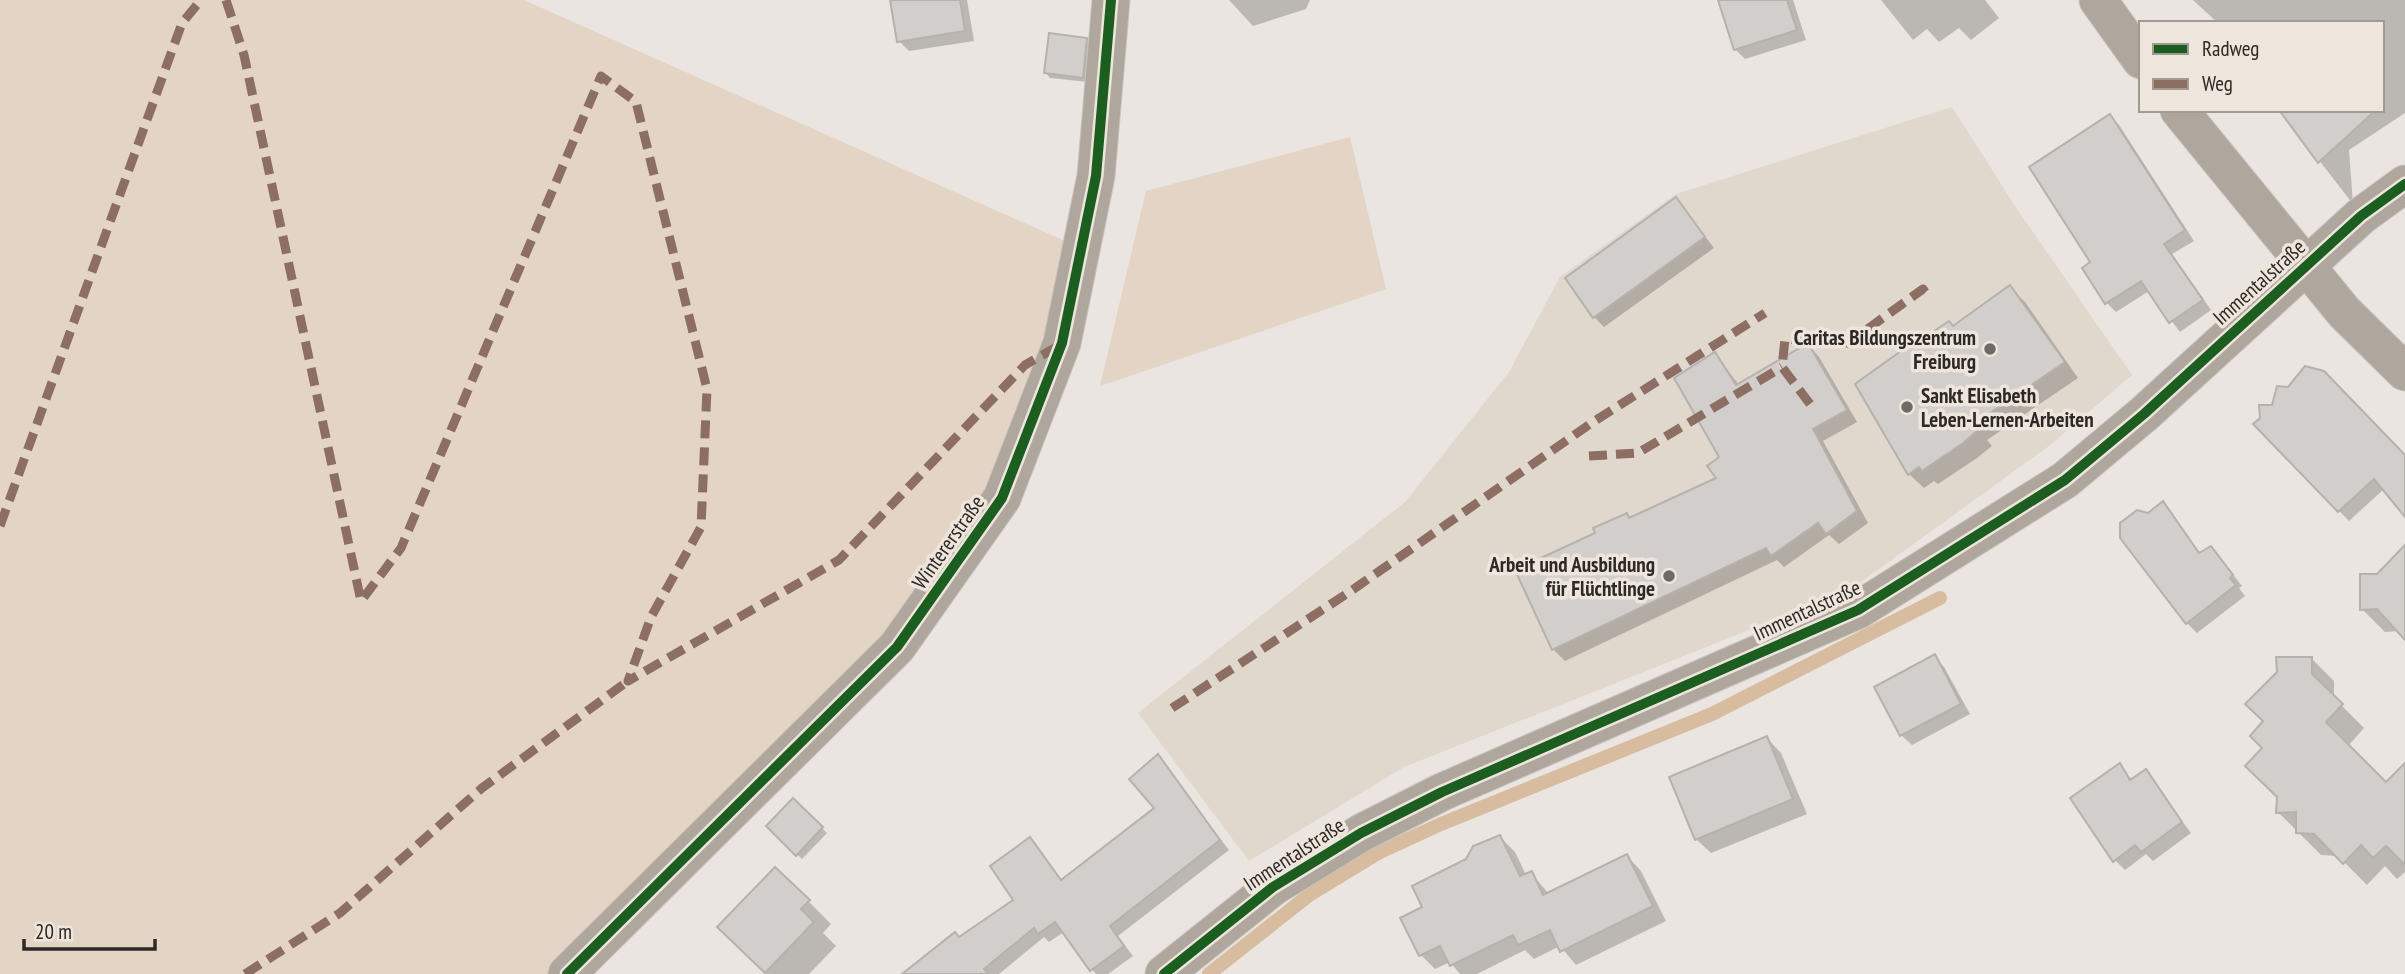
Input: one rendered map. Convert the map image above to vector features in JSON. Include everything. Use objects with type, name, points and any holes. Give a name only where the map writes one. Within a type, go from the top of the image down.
[{"type":"street","name":"Wintererstraße","points":[[567,974],[897,647],[1002,498],[1062,343],[1096,176],[1111,0]]},
{"type":"street","points":[[2098,0],[2139,57]]},
{"type":"street","points":[[2181,112],[2344,312],[2405,372]]},
{"type":"street","name":"Immentalstraße","points":[[1164,974],[1273,887],[1361,833],[1442,792],[1858,610],[2065,480],[2144,414],[2361,216],[2405,184]]},
{"type":"shaded area","points":[[0,0],[524,0],[1085,250],[1008,501],[572,974],[0,974]]},
{"type":"shaded area","points":[[1952,107],[2015,206],[2132,375],[2049,446],[1850,590],[1404,767],[1249,861],[1138,713],[1405,502],[1509,372],[1560,277],[1676,194]]},
{"type":"shaded area","points":[[1350,137],[1386,289],[1100,386],[1146,191]]},
{"type":"building","points":[[890,0],[960,0],[965,31],[897,42]]},
{"type":"building","points":[[1718,0],[1787,0],[1797,30],[1734,50]]},
{"type":"building","points":[[1049,33],[1087,38],[1083,78],[1044,73]]},
{"type":"building","points":[[2280,112],[2374,112],[2318,163]]},
{"type":"building","points":[[2110,114],[2185,230],[2164,244],[2203,300],[2169,323],[2141,281],[2105,304],[2082,268],[2090,262],[2029,167]]},
{"type":"building","points":[[1676,197],[1705,237],[1593,318],[1565,278]]},
{"type":"building","points":[[2010,285],[2065,362],[1974,424],[1978,430],[1963,443],[1922,471],[1919,467],[1908,475],[1855,384],[1915,341],[1916,343],[1949,321],[1953,326]]},
{"type":"building","points":[[1808,343],[1847,410],[1813,429],[1857,511],[1826,534],[1818,523],[1771,556],[1766,548],[1552,650],[1515,570],[1595,533],[1593,528],[1627,513],[1629,518],[1716,478],[1707,466],[1719,457],[1674,378],[1715,352],[1736,385]]},
{"type":"building","points":[[2305,366],[2324,371],[2405,455],[2405,517],[2374,479],[2338,512],[2253,424],[2260,418],[2259,405],[2272,405],[2277,386],[2288,387]]},
{"type":"building","points":[[2163,501],[2199,553],[2211,546],[2233,575],[2230,578],[2236,585],[2186,624],[2120,538],[2120,523],[2137,510],[2148,513]]},
{"type":"building","points":[[2405,545],[2405,640],[2377,609],[2360,610],[2360,574],[2377,574]]},
{"type":"building","points":[[1935,654],[1961,704],[1900,736],[1874,687]]},
{"type":"building","points":[[2276,657],[2312,657],[2312,674],[2343,704],[2326,722],[2386,782],[2405,763],[2405,865],[2386,846],[2373,858],[2361,845],[2343,864],[2314,834],[2296,833],[2296,812],[2276,813],[2277,797],[2245,766],[2262,748],[2250,736],[2263,721],[2245,704],[2277,672]]},
{"type":"building","points":[[1767,736],[1793,799],[1695,840],[1669,777]]},
{"type":"building","points":[[1158,754],[1220,840],[1110,926],[1124,946],[1090,971],[1055,922],[1038,934],[1034,928],[984,969],[988,974],[902,974],[955,932],[959,937],[1013,900],[990,866],[1030,837],[1061,880],[1154,808],[1129,779]]},
{"type":"building","points":[[2120,763],[2130,780],[2146,769],[2182,822],[2141,852],[2135,845],[2113,862],[2070,798]]},
{"type":"building","points":[[793,798],[823,827],[796,856],[766,826]]},
{"type":"building","points":[[1500,835],[1520,876],[1532,871],[1543,895],[1627,854],[1653,906],[1560,952],[1550,930],[1518,945],[1513,935],[1450,966],[1440,946],[1419,956],[1400,918],[1422,907],[1412,886],[1466,859],[1473,846]]},
{"type":"building","points":[[775,867],[810,900],[801,909],[814,922],[765,973],[717,927]]},
{"type":"waterway","points":[[1209,974],[1309,895],[1378,853],[1441,824],[1712,714],[1940,598]]},
{"type":"marked path","points":[[0,526],[182,23],[201,0]]},
{"type":"marked path","points":[[226,0],[244,55],[361,601],[401,548],[601,76],[636,102],[707,389],[701,527],[651,617],[628,681],[839,560],[1025,365],[1060,345]]},
{"type":"marked path","points":[[1810,404],[1782,367],[1785,339],[1848,343],[1923,289],[1926,293]]},
{"type":"marked path","points":[[1172,708],[1348,593],[1593,422],[1765,313]]},
{"type":"marked path","points":[[1589,456],[1638,453],[1782,367]]},
{"type":"marked path","points":[[245,974],[340,913],[482,788],[628,681]]},
{"type":"cycle path","points":[[567,974],[897,647],[1002,498],[1062,343],[1096,176],[1111,0]]},
{"type":"cycle path","points":[[1164,974],[1273,887],[1361,833],[1442,792],[1858,610],[2065,480],[2144,414],[2361,216],[2405,184]]},
{"type":"place","name":"Caritas Bildungszentrum Freiburg","points":[[1990,349]]},
{"type":"place","name":"Sankt Elisabeth Leben-Lernen-Arbeiten","points":[[1907,407]]},
{"type":"place","name":"Arbeit und Ausbildung für Flüchtlinge","points":[[1669,576]]}]
